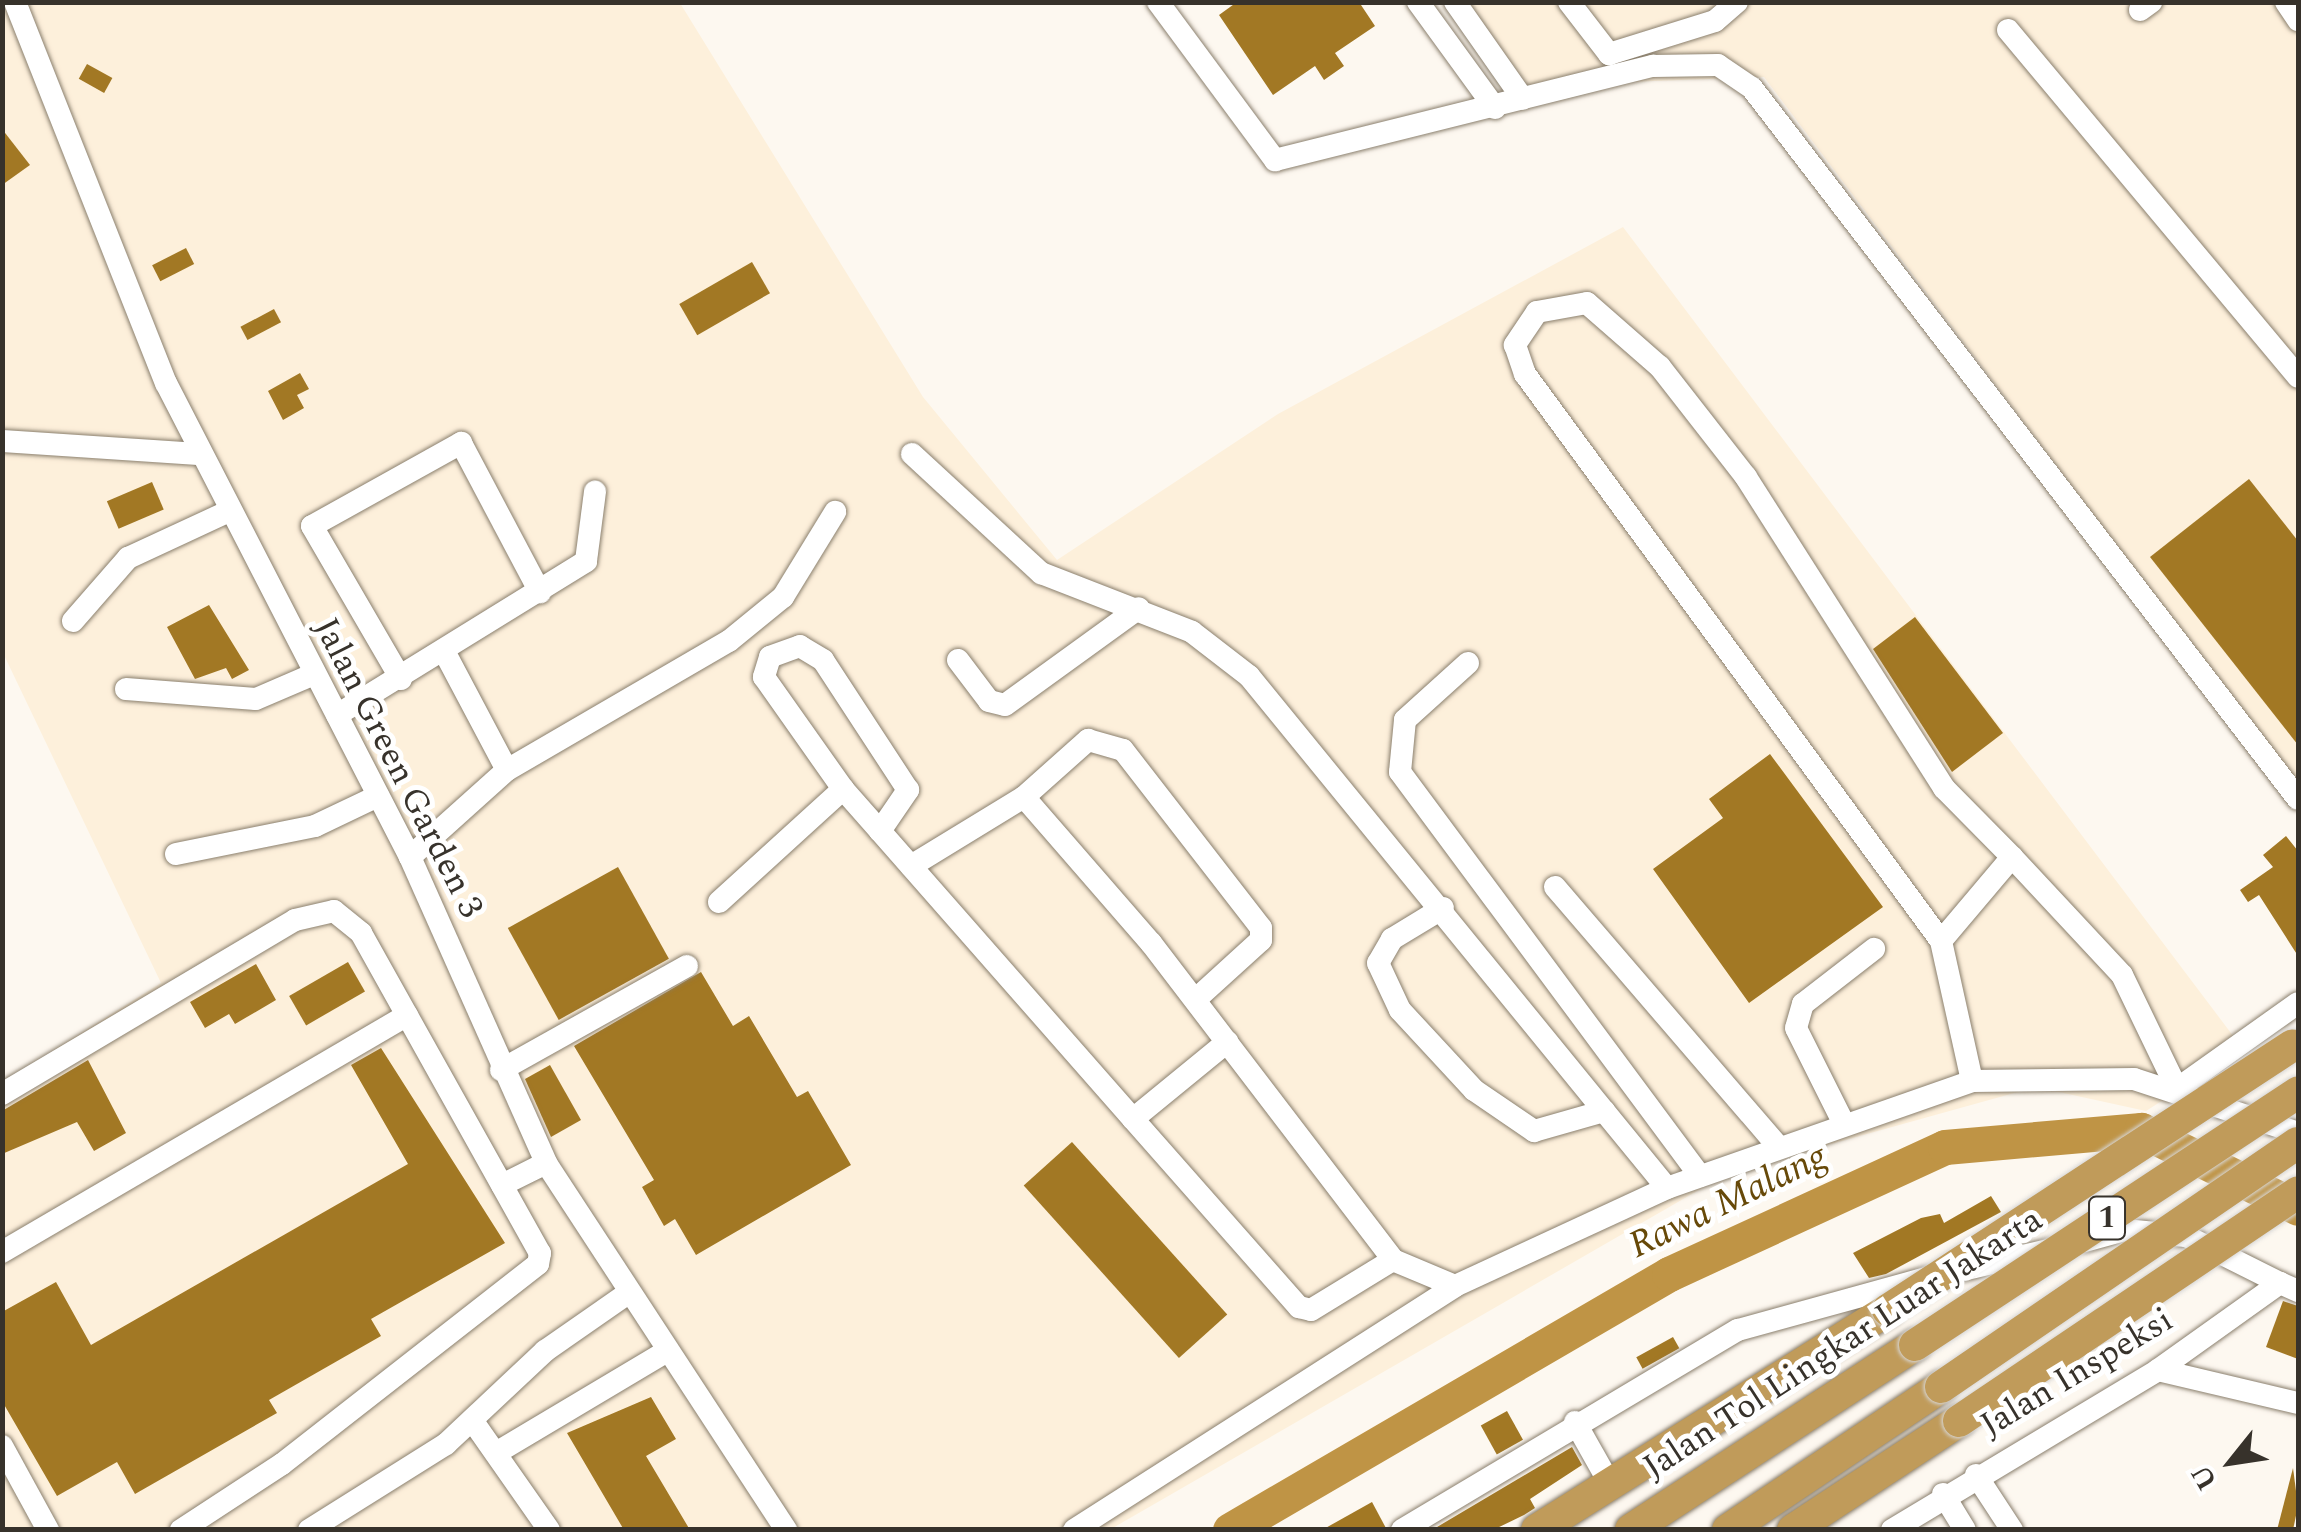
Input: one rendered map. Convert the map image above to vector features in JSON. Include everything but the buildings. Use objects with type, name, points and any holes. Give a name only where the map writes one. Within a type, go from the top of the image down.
[{"type":"highway","points":[[1538,1530],[1888,1310],[2295,1044]]},
{"type":"highway","name":"Jalan Tol Lingkar Luar Jakarta","points":[[1630,1530],[2298,1092]]},
{"type":"highway","name":"1","points":[[1728,1530],[2298,1142]]},
{"type":"highway","points":[[1793,1530],[2298,1192]]},
{"type":"street","name":"Jalan Green Garden 3","points":[[15,2],[199,454],[410,857],[501,1070],[546,1163],[664,1353],[786,1530]]},
{"type":"street","points":[[1158,2],[1275,160],[1653,66],[1718,65],[1752,88],[2298,800]]},
{"type":"street","points":[[1418,2],[1495,108]]},
{"type":"street","points":[[1455,2],[1523,99]]},
{"type":"street","points":[[1569,2],[1609,54],[1716,21],[1738,2]]},
{"type":"street","points":[[2286,2],[2298,20]]},
{"type":"street","points":[[2008,30],[2298,378]]},
{"type":"street","points":[[1972,1081],[1941,941],[1817,760],[1526,374],[1515,345],[1522,324],[1565,302],[1587,303],[1660,366],[1746,477],[1944,788],[2122,975],[2177,1089]]},
{"type":"street","points":[[2,441],[199,454]]},
{"type":"street","points":[[400,679],[312,526],[461,443],[540,592]]},
{"type":"street","points":[[912,454],[1040,574],[1138,608],[1249,676],[1444,908],[1667,1188]]},
{"type":"street","points":[[336,715],[446,653],[586,561],[595,492]]},
{"type":"street","points":[[73,621],[128,558],[226,512]]},
{"type":"street","points":[[410,857],[507,770],[729,641],[783,596],[835,512]]},
{"type":"street","points":[[958,660],[989,701],[1005,705],[1138,608]]},
{"type":"street","points":[[880,831],[908,790],[822,660],[800,646],[770,657],[764,677],[843,790],[1299,1307],[1311,1310],[1393,1260]]},
{"type":"street","points":[[446,653],[507,770]]},
{"type":"street","points":[[1468,663],[1406,720],[1400,772],[1700,1176]]},
{"type":"street","points":[[126,689],[256,699],[314,674]]},
{"type":"street","points":[[910,866],[1024,797],[1088,740],[1123,750],[1262,928],[1261,940],[1195,1000]]},
{"type":"street","points":[[720,902],[843,790]]},
{"type":"street","points":[[176,854],[315,826],[378,796]]},
{"type":"street","points":[[1024,797],[1195,1000],[1393,1260],[1455,1286]]},
{"type":"street","points":[[1941,941],[2012,856]]},
{"type":"street","points":[[1555,887],[1778,1146]]},
{"type":"street","points":[[1444,908],[1392,939],[1378,963],[1400,1010],[1474,1090],[1534,1131],[1604,1111]]},
{"type":"street","points":[[2,1094],[312,912],[349,919],[535,1239],[538,1264],[282,1464],[180,1530]]},
{"type":"street","points":[[1844,1124],[1796,1028],[1802,1004],[1874,950]]},
{"type":"street","points":[[501,1070],[687,966]]},
{"type":"street","points":[[2177,1089],[2298,1003]]},
{"type":"street","points":[[2,1252],[407,1014]]},
{"type":"street","points":[[1133,1119],[1226,1042]]},
{"type":"street","points":[[1074,1530],[1455,1286],[1667,1188],[1972,1081],[2087,1076],[2177,1089],[2298,1133]]},
{"type":"street","points":[[502,1186],[546,1163]]},
{"type":"street","points":[[1402,1530],[1575,1422],[1738,1330],[2126,1230],[2186,1236],[2289,1287]]},
{"type":"street","name":"Jalan Inspeksi","points":[[1892,1530],[1943,1494],[2158,1370],[2289,1287]]},
{"type":"street","points":[[309,1530],[472,1420],[628,1293]]},
{"type":"street","points":[[501,1450],[664,1353]]},
{"type":"street","points":[[2158,1370],[2298,1403]]},
{"type":"street","points":[[472,1420],[501,1450],[549,1530]]},
{"type":"street","points":[[1575,1422],[1611,1486]]},
{"type":"street","points":[[2,1446],[48,1530]]},
{"type":"street","points":[[1976,1475],[2012,1530]]},
{"type":"street","points":[[1943,1494],[1966,1530]]},
{"type":"shaded area","points":[[3,3],[680,3],[923,397],[1057,560],[1278,414],[1623,227],[2243,1049],[2146,1111],[2036,1087],[1730,1172],[1111,1529],[3,1529],[3,1082],[161,983],[3,653]]},
{"type":"shaded area","points":[[1462,3],[2298,3],[2298,786],[1764,77],[1516,86]]},
{"type":"waterway","name":"Rawa Malang","points":[[1230,1530],[1669,1274],[1945,1147],[2141,1130],[2298,1208]]}]
